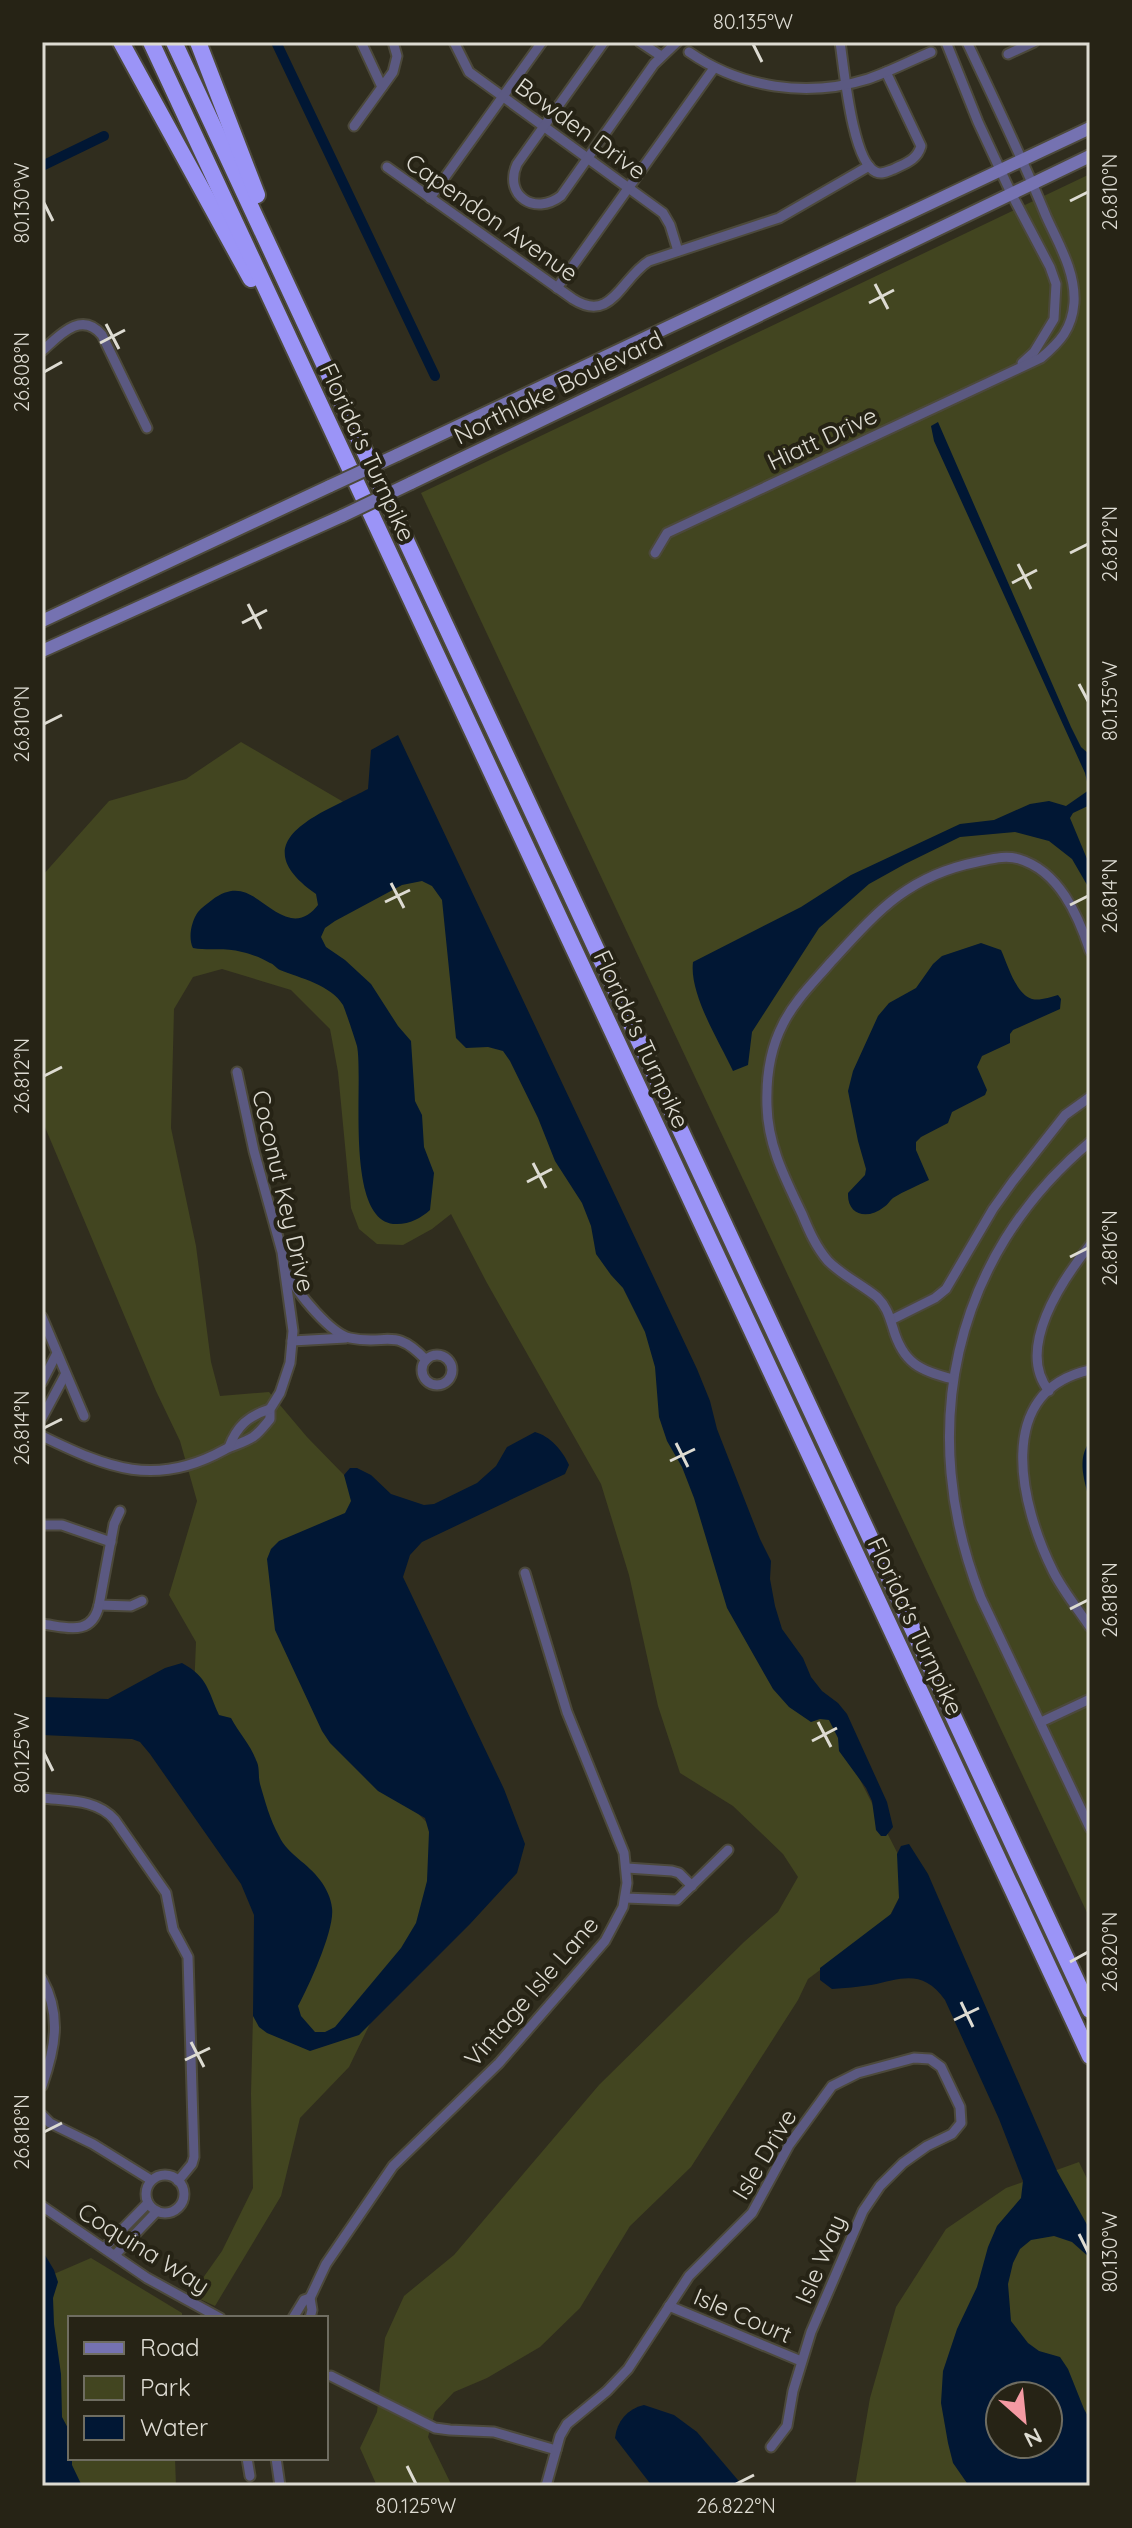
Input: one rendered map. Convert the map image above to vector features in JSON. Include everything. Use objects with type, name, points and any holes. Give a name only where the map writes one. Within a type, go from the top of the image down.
[{"type":"highway","points":[[121,42],[303,370]]},
{"type":"highway","name":"Florida's Turnpike","points":[[151,42],[1090,2056]]},
{"type":"highway","name":"Florida's Turnpike","points":[[174,42],[1090,2010]]},
{"type":"highway","points":[[198,42],[306,323]]},
{"type":"main road","name":"Northlake Boulevard","points":[[42,621],[1090,128]]},
{"type":"main road","name":"Northlake Boulevard","points":[[42,651],[342,516],[1090,156]]},
{"type":"street","points":[[361,42],[382,87]]},
{"type":"street","points":[[354,126],[397,64],[393,42]]},
{"type":"street","name":"Bowden Drive","points":[[454,42],[469,72],[663,213],[678,251]]},
{"type":"street","points":[[430,198],[542,42]]},
{"type":"street","points":[[604,42],[514,172],[514,184],[523,199],[540,205],[557,200],[661,56],[677,42]]},
{"type":"street","points":[[640,42],[661,56]]},
{"type":"street","points":[[840,42],[851,120],[869,166],[873,171],[882,173],[915,158],[921,146],[886,72]]},
{"type":"street","name":"Hiatt Drive","points":[[946,42],[978,122],[1056,284],[1054,319],[1034,352],[1016,369]]},
{"type":"street","name":"Hiatt Drive","points":[[655,553],[667,533],[1041,358],[1067,332],[1074,301],[1071,273],[967,42]]},
{"type":"street","points":[[1008,54],[1034,42]]},
{"type":"street","points":[[689,52],[735,77],[768,86],[804,88],[863,81],[931,52]]},
{"type":"street","points":[[557,288],[714,68]]},
{"type":"street","name":"Capendon Avenue","points":[[387,167],[588,307],[601,306],[612,300],[642,265],[779,218],[869,166]]},
{"type":"street","points":[[42,351],[77,324],[98,329],[147,428]]},
{"type":"street","points":[[953,1379],[922,1370],[908,1359],[897,1342],[889,1313],[880,1301],[840,1272],[817,1247],[775,1158],[767,1108],[771,1058],[782,1025],[801,996],[878,911],[923,880],[966,864],[1005,856],[1027,862],[1042,871],[1059,888],[1090,951]]},
{"type":"street","name":"Coconut Key Drive","points":[[42,1436],[106,1464],[141,1472],[195,1464],[253,1437],[270,1419],[270,1409],[286,1379],[292,1341],[285,1269],[275,1220],[254,1151],[237,1072]]},
{"type":"street","points":[[891,1320],[935,1298],[946,1289],[1013,1181],[1065,1115],[1090,1097]]},
{"type":"street","points":[[1090,1142],[1055,1173],[1002,1243],[970,1313],[953,1379],[948,1453],[962,1543],[981,1598],[1090,1828]]},
{"type":"street","points":[[1049,1391],[1036,1367],[1036,1347],[1057,1295],[1090,1245]]},
{"type":"street","points":[[285,1269],[303,1298],[346,1338]]},
{"type":"street","points":[[42,1317],[84,1416]]},
{"type":"street","points":[[292,1341],[346,1338],[402,1340],[412,1345],[426,1360]]},
{"type":"street","points":[[42,1382],[56,1355]]},
{"type":"street","points":[[1090,1370],[1072,1376],[1049,1391],[1032,1413],[1023,1439],[1022,1466],[1036,1530],[1054,1573],[1090,1627]]},
{"type":"street","points":[[42,1418],[65,1375]]},
{"type":"street","name":"Coconut Key Drive","points":[[229,1447],[236,1430],[252,1414],[270,1409]]},
{"type":"street","points":[[42,1624],[83,1627],[95,1618],[114,1524],[120,1511]]},
{"type":"street","points":[[42,1525],[62,1525],[111,1542]]},
{"type":"street","name":"Vintage Isle Lane","points":[[310,2316],[310,2298],[326,2264],[393,2166],[499,2063],[605,1941],[625,1898],[627,1868],[620,1838],[567,1712],[525,1573]]},
{"type":"street","points":[[99,1605],[131,1606],[142,1601]]},
{"type":"street","points":[[1041,1722],[1090,1699]]},
{"type":"street","points":[[42,1798],[91,1803],[105,1810],[166,1893],[173,1929],[189,1963],[194,2157],[178,2181]]},
{"type":"street","points":[[625,1898],[677,1900],[728,1850]]},
{"type":"street","points":[[627,1868],[672,1871],[679,1873],[692,1886]]},
{"type":"street","points":[[42,1979],[54,2008],[56,2039],[42,2086]]},
{"type":"street","name":"Isle Drive","points":[[546,2486],[560,2436],[567,2424],[628,2369],[699,2264],[752,2213],[789,2145],[822,2097],[838,2082],[858,2073],[914,2058],[930,2059],[941,2067],[960,2107],[961,2123]]},
{"type":"street","points":[[42,2115],[50,2123],[93,2144],[151,2180]]},
{"type":"street","name":"Isle Way","points":[[771,2447],[787,2426],[801,2361],[850,2237],[871,2198],[903,2163],[927,2146],[952,2134],[961,2123]]},
{"type":"street","points":[[169,2175],[178,2181],[184,2195],[179,2206],[169,2213],[157,2211],[148,2203],[146,2191],[151,2180],[169,2175]]},
{"type":"street","points":[[105,2247],[148,2203]]},
{"type":"street","name":"Coquina Way","points":[[44,2208],[147,2278],[216,2316]]},
{"type":"street","points":[[115,2255],[157,2211]]},
{"type":"street","name":"Vintage Isle Lane","points":[[294,2316],[304,2300],[310,2298]]},
{"type":"street","name":"Isle Court","points":[[669,2306],[801,2361]]},
{"type":"street","points":[[328,2373],[435,2428],[494,2432],[556,2450]]},
{"type":"street","points":[[247,2460],[250,2476]]},
{"type":"street","points":[[276,2460],[280,2486]]},
{"type":"green space","points":[[1090,174],[1090,1919],[421,493]]},
{"type":"green space","points":[[241,742],[422,848],[674,1386],[728,1593],[829,1719],[903,1864],[899,1898],[888,1919],[808,1979],[798,2000],[691,2167],[630,2226],[580,2308],[540,2347],[487,2378],[454,2392],[435,2412],[428,2437],[452,2486],[377,2486],[360,2448],[377,2412],[385,2338],[404,2296],[454,2255],[599,2085],[778,1912],[798,1877],[783,1854],[733,1806],[680,1773],[658,1706],[629,1575],[601,1484],[451,1214],[403,1245],[377,1244],[359,1229],[351,1208],[338,1072],[330,1029],[291,990],[222,969],[193,977],[174,1009],[171,1128],[196,1246],[211,1362],[220,1396],[269,1392],[344,1475],[360,1506],[338,1732],[438,1834],[431,1907],[397,1968],[349,2067],[300,2118],[281,2196],[215,2306],[191,2295],[222,2251],[253,2188],[253,2016],[313,1943],[292,1868],[194,1691],[196,1642],[169,1595],[197,1501],[180,1441],[42,1120],[42,876],[109,801],[186,779]]},
{"type":"green space","points":[[1079,2162],[1090,2185],[1090,2486],[855,2486],[870,2398],[896,2307],[946,2229],[1006,2188]]},
{"type":"green space","points":[[91,2258],[182,2313],[182,2316],[68,2316],[68,2460],[175,2460],[176,2486],[49,2486],[47,2277]]},
{"type":"water","points":[[938,422],[1071,727],[1081,747],[1090,755],[1090,805],[1073,813],[1070,818],[1090,866],[1090,890],[1072,859],[1049,841],[1015,832],[960,837],[905,864],[869,884],[819,928],[752,1032],[748,1065],[733,1071],[700,1003],[693,962],[801,907],[851,875],[960,824],[994,820],[1030,804],[1049,801],[1066,806],[1089,790],[1085,773],[934,441],[931,426]]},
{"type":"water","points":[[398,735],[697,1369],[717,1429],[771,1561],[770,1579],[782,1629],[803,1658],[811,1677],[847,1714],[887,1802],[893,1827],[886,1836],[881,1836],[876,1830],[872,1801],[839,1751],[838,1738],[829,1720],[811,1722],[789,1707],[773,1689],[727,1608],[694,1498],[659,1417],[655,1367],[645,1332],[623,1288],[596,1254],[591,1226],[582,1203],[555,1161],[510,1061],[503,1051],[488,1047],[466,1048],[456,1038],[442,900],[432,886],[422,881],[402,885],[335,921],[325,928],[321,937],[326,947],[371,984],[411,1041],[415,1101],[422,1115],[424,1147],[434,1173],[430,1210],[406,1223],[397,1224],[380,1218],[369,1202],[359,1148],[357,1046],[338,998],[323,987],[280,970],[253,955],[193,948],[191,944],[192,925],[199,910],[224,893],[244,892],[291,918],[303,917],[318,905],[316,894],[294,875],[285,858],[287,843],[296,830],[311,819],[368,789],[371,750]]},
{"type":"water","points":[[981,943],[1001,950],[1013,978],[1026,996],[1038,1000],[1058,995],[1061,999],[1060,1009],[1013,1030],[1010,1043],[982,1056],[977,1067],[987,1090],[985,1095],[952,1112],[948,1123],[916,1142],[916,1150],[929,1180],[893,1198],[878,1211],[860,1214],[851,1207],[848,1193],[865,1175],[866,1169],[848,1091],[853,1071],[878,1016],[889,1003],[916,988],[942,956]]},
{"type":"water","points":[[535,1432],[551,1441],[563,1454],[569,1465],[565,1474],[422,1542],[410,1555],[403,1577],[504,1789],[525,1844],[517,1873],[359,2035],[310,2051],[267,2033],[253,2016],[254,1915],[241,1884],[150,1754],[140,1742],[132,1739],[42,1735],[42,1697],[108,1699],[165,1668],[182,1663],[202,1679],[219,1715],[231,1718],[254,1754],[268,1810],[283,1843],[315,1874],[329,1897],[332,1908],[330,1929],[298,2006],[301,2016],[315,2032],[325,2032],[335,2027],[401,1948],[416,1923],[427,1881],[429,1832],[425,1818],[378,1791],[322,1731],[275,1630],[267,1559],[279,1541],[345,1513],[351,1501],[344,1475],[350,1468],[371,1475],[391,1494],[424,1505],[434,1504],[477,1483],[496,1466],[507,1447]]},
{"type":"water","points":[[1090,1441],[1090,1503],[1083,1456]]},
{"type":"water","points":[[909,1844],[928,1874],[1057,2171],[1090,2230],[1090,2258],[1072,2242],[1054,2236],[1031,2240],[1020,2249],[1008,2284],[1011,2321],[1028,2343],[1039,2351],[1060,2357],[1090,2420],[1090,2486],[969,2486],[953,2463],[941,2403],[943,2371],[957,2329],[977,2287],[988,2247],[997,2226],[1021,2198],[1023,2181],[999,2119],[945,2000],[937,1990],[912,1978],[832,1989],[820,1980],[820,1968],[891,1914],[899,1898],[897,1854],[901,1846]]},
{"type":"water","points":[[42,2250],[58,2282],[53,2298],[62,2417],[68,2428],[68,2460],[72,2460],[82,2486],[42,2486]]},
{"type":"water","points":[[644,2405],[674,2415],[697,2432],[743,2486],[652,2486],[615,2438],[624,2417]]},
{"type":"waterway","points":[[276,42],[435,376]]},
{"type":"waterway","points":[[42,166],[104,136]]}]
